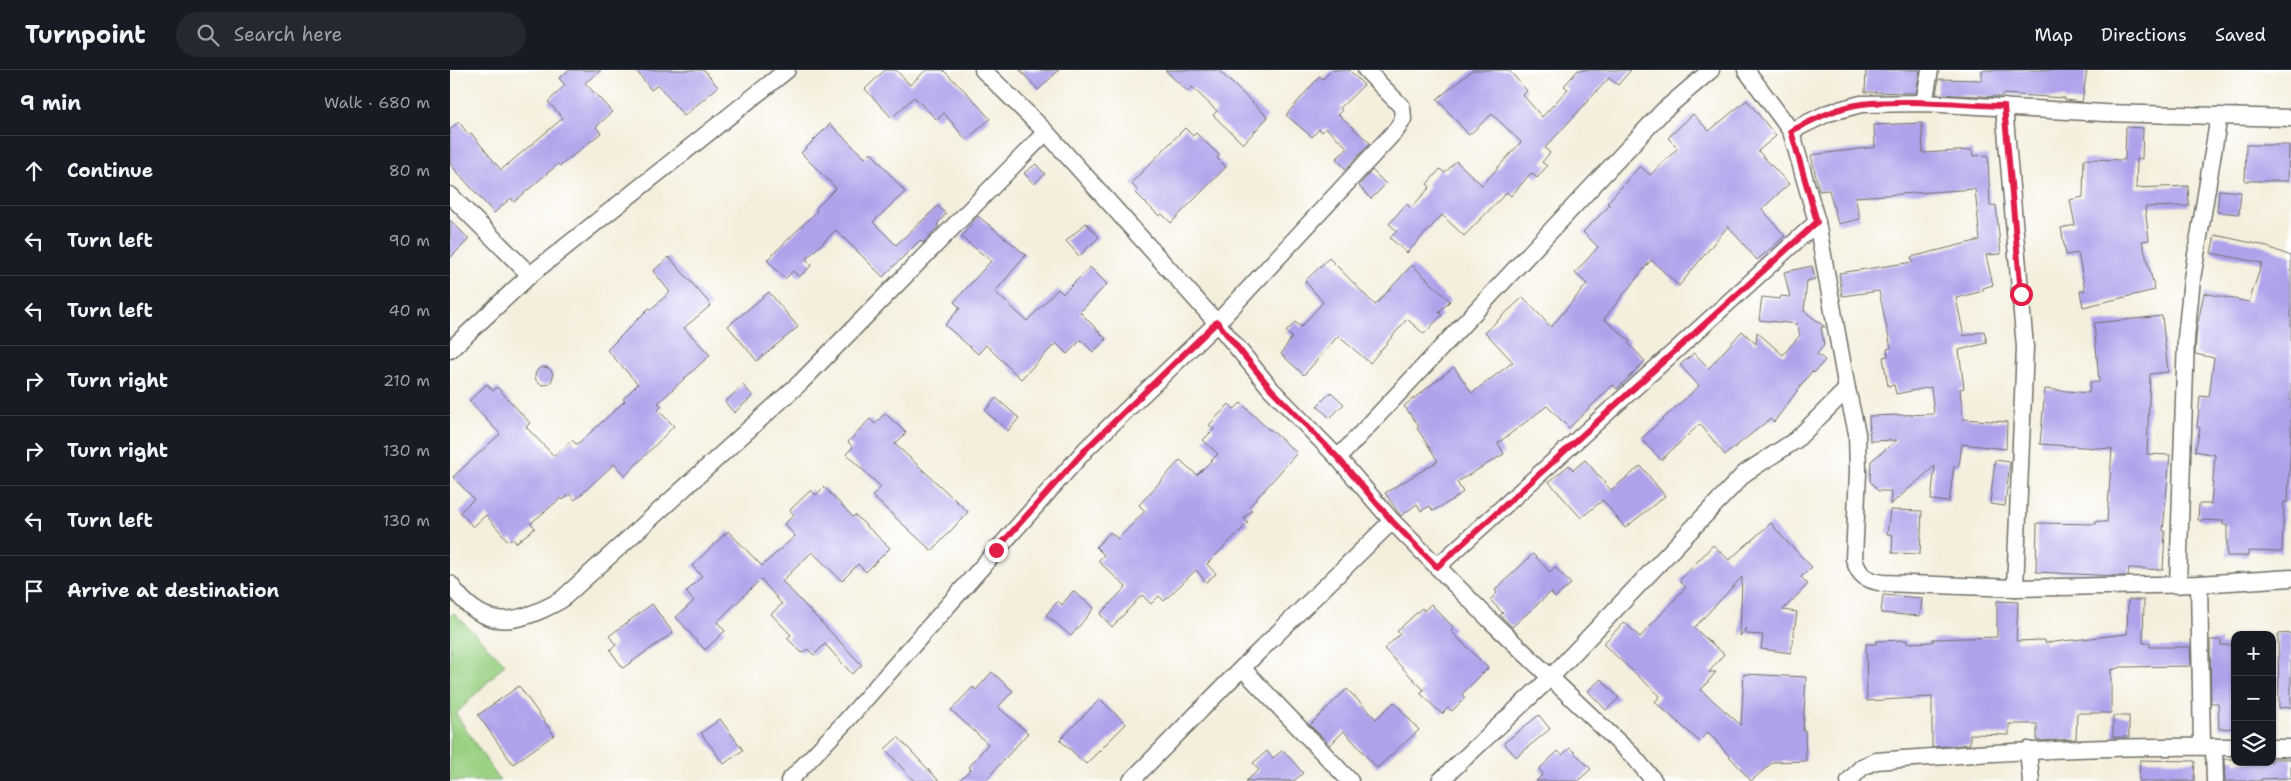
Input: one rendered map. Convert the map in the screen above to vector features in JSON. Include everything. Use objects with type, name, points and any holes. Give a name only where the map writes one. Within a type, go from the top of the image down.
[{"type":"street","points":[[450,350],[530,275],[788,70]]},
{"type":"street","points":[[983,70],[1046,132],[1217,322],[1271,389],[1338,458],[1392,521],[1437,567],[1634,757],[1654,781]]},
{"type":"street","points":[[789,781],[846,721],[1086,449],[1217,322],[1397,129],[1402,119],[1402,107],[1366,70]]},
{"type":"street","points":[[1338,458],[1663,111],[1711,70]]},
{"type":"street","points":[[1746,70],[1791,131],[1817,222],[1856,433],[1858,472],[1854,559],[1857,570],[1863,577],[1883,583],[2015,588],[2178,585],[2291,578]]},
{"type":"street","points":[[1924,103],[1930,70]]},
{"type":"street","points":[[1791,131],[1828,113],[1861,104],[1924,103],[2105,113],[2291,118]]},
{"type":"street","points":[[2004,106],[2025,347],[2015,588]]},
{"type":"street","points":[[2178,585],[2188,318],[2192,278],[2220,116]]},
{"type":"street","points":[[450,584],[462,602],[483,616],[514,620],[537,613],[561,600],[801,382],[1046,132]]},
{"type":"street","points":[[450,195],[530,275]]},
{"type":"street","points":[[1437,567],[1817,222]]},
{"type":"street","points":[[1440,781],[1550,677],[1745,473],[1796,440],[1847,390]]},
{"type":"street","points":[[1131,781],[1242,668],[1392,521]]},
{"type":"street","points":[[2199,584],[2208,746],[2215,781]]},
{"type":"street","points":[[1242,668],[1350,781]]},
{"type":"street","points":[[1849,781],[1862,767],[1876,761],[2028,750],[2231,747]]},
{"type":"street","points":[[2276,748],[2291,748]]},
{"type":"street","points":[[2028,750],[2031,781]]},
{"type":"green space","points":[[454,613],[505,664],[456,714],[500,781],[450,781],[450,616]]},
{"type":"building","points":[[569,70],[601,70],[585,83],[612,112],[596,127],[601,133],[560,166],[558,164],[514,202],[511,198],[494,213],[450,164],[450,129],[459,122],[469,135],[471,133],[501,170],[563,118],[548,102],[565,85],[559,78]]},
{"type":"building","points":[[636,70],[704,70],[718,87],[684,116],[658,85],[651,90]]},
{"type":"building","points":[[885,70],[896,70],[910,85],[926,70],[943,70],[990,119],[966,140],[944,113],[937,120],[914,97],[892,118],[865,89]]},
{"type":"building","points":[[1020,70],[1059,70],[1038,90]]},
{"type":"building","points":[[1165,70],[1218,70],[1268,117],[1243,144],[1213,115],[1217,111],[1192,87],[1188,92]]},
{"type":"building","points":[[1332,70],[1349,70],[1364,85],[1340,108],[1342,110],[1338,114],[1370,143],[1346,169],[1336,159],[1348,148],[1326,128],[1322,132],[1319,129],[1312,137],[1286,115],[1320,76],[1323,79]]},
{"type":"building","points":[[1473,70],[1509,70],[1527,91],[1523,95],[1542,117],[1568,89],[1564,86],[1578,70],[1631,70],[1618,85],[1609,78],[1545,148],[1550,153],[1542,162],[1547,166],[1537,178],[1531,173],[1511,196],[1507,192],[1464,236],[1442,215],[1407,253],[1390,238],[1397,231],[1389,224],[1406,204],[1411,208],[1430,187],[1427,184],[1440,169],[1445,173],[1456,161],[1482,185],[1521,142],[1492,114],[1469,135],[1437,99]]},
{"type":"building","points":[[1866,70],[1920,70],[1916,93],[1865,92]]},
{"type":"building","points":[[1982,70],[2087,70],[2082,102],[2065,100],[2065,98],[2002,94],[2002,97],[1936,94],[1939,79],[1982,80]]},
{"type":"building","points":[[1747,100],[1776,136],[1758,151],[1789,184],[1762,209],[1785,236],[1757,260],[1728,226],[1679,286],[1651,260],[1604,319],[1630,341],[1628,343],[1645,361],[1617,389],[1613,385],[1569,428],[1547,406],[1498,443],[1504,454],[1457,482],[1463,492],[1454,499],[1433,511],[1430,506],[1421,511],[1417,504],[1401,516],[1385,493],[1438,461],[1417,428],[1419,426],[1404,406],[1454,367],[1472,393],[1513,362],[1485,332],[1523,297],[1551,327],[1587,284],[1575,273],[1598,247],[1583,232],[1610,205],[1607,203],[1640,166],[1650,175],[1678,148],[1668,138],[1693,114],[1709,131]]},
{"type":"building","points":[[1922,123],[1923,153],[1972,150],[1973,156],[1988,155],[1990,206],[1996,205],[2001,254],[1986,255],[1993,285],[1983,288],[1983,291],[1956,298],[1964,336],[1984,331],[1987,343],[1959,350],[1964,388],[1960,389],[1963,419],[2007,422],[2006,449],[1962,444],[1959,466],[1954,466],[1949,502],[1931,500],[1935,466],[1890,505],[1891,491],[1878,491],[1870,481],[1871,461],[1897,440],[1870,441],[1869,416],[1934,414],[1931,387],[1896,394],[1894,385],[1888,386],[1883,357],[1888,356],[1887,349],[1891,348],[1879,291],[1842,296],[1839,273],[1913,262],[1911,257],[1980,240],[1975,189],[1855,197],[1860,219],[1838,224],[1829,190],[1819,191],[1811,155],[1875,147],[1874,125]]},
{"type":"building","points":[[830,124],[865,158],[871,152],[905,192],[873,222],[896,245],[938,206],[946,214],[937,224],[939,226],[923,243],[920,240],[883,277],[836,230],[806,259],[812,265],[799,277],[793,271],[785,279],[767,260],[817,211],[815,209],[836,188],[801,153]]},
{"type":"building","points":[[2126,127],[2143,128],[2142,159],[2137,159],[2136,188],[2188,186],[2189,206],[2145,207],[2149,240],[2142,241],[2155,290],[2083,307],[2080,291],[2085,290],[2078,253],[2066,255],[2061,228],[2075,225],[2070,200],[2083,197],[2084,159],[2125,160]]},
{"type":"building","points":[[1185,128],[1193,136],[1196,133],[1219,155],[1217,158],[1226,167],[1171,223],[1162,214],[1159,216],[1136,193],[1138,191],[1131,183]]},
{"type":"building","points":[[2246,145],[2289,145],[2288,181],[2245,181]]},
{"type":"building","points":[[1036,164],[1045,174],[1034,184],[1024,173]]},
{"type":"building","points":[[1372,170],[1386,184],[1371,199],[1359,186]]},
{"type":"building","points":[[2219,190],[2241,192],[2239,214],[2217,212]]},
{"type":"building","points":[[978,216],[1026,255],[995,292],[1027,321],[1058,289],[1063,294],[1090,267],[1107,284],[1080,312],[1106,339],[1093,352],[1081,340],[1067,354],[1056,343],[1021,379],[986,345],[978,354],[945,325],[960,308],[954,302],[991,261],[961,237]]},
{"type":"building","points":[[450,220],[469,239],[450,258]]},
{"type":"building","points":[[1086,223],[1099,237],[1079,256],[1066,241]]},
{"type":"building","points":[[2215,235],[2262,245],[2291,256],[2291,434],[2288,502],[2284,502],[2282,552],[2248,551],[2248,556],[2227,556],[2227,525],[2223,525],[2223,521],[2198,520],[2199,504],[2211,504],[2215,455],[2195,451],[2200,428],[2197,427],[2200,396],[2209,397],[2214,358],[2195,354],[2197,327],[2204,293],[2249,302],[2262,263],[2211,253]]},
{"type":"building","points":[[669,257],[711,305],[684,328],[710,355],[658,403],[662,406],[658,410],[674,426],[625,476],[614,464],[575,500],[570,494],[563,500],[561,498],[531,523],[535,528],[516,543],[512,538],[508,541],[486,515],[473,527],[460,512],[474,499],[453,477],[500,434],[469,401],[487,384],[493,391],[497,387],[530,423],[526,427],[554,456],[572,440],[576,444],[580,442],[625,401],[623,399],[638,384],[607,350],[649,308],[651,309],[670,292],[653,271]]},
{"type":"building","points":[[1329,258],[1375,305],[1412,265],[1450,301],[1439,312],[1442,315],[1424,334],[1407,319],[1370,363],[1338,336],[1304,375],[1281,354],[1292,337],[1286,332],[1295,322],[1301,327],[1323,302],[1305,281]]},
{"type":"building","points":[[1812,266],[1815,279],[1807,281],[1804,311],[1825,327],[1821,327],[1824,345],[1817,354],[1825,360],[1814,373],[1812,371],[1774,422],[1770,419],[1725,455],[1700,424],[1661,460],[1641,439],[1699,386],[1680,365],[1694,353],[1709,368],[1742,331],[1756,344],[1757,332],[1783,355],[1800,335],[1797,324],[1759,320],[1762,297],[1780,299],[1781,296],[1790,297],[1784,272]]},
{"type":"building","points":[[769,292],[798,327],[757,361],[728,326]]},
{"type":"building","points":[[2162,316],[2168,372],[2150,374],[2147,454],[2170,455],[2163,531],[2165,531],[2163,570],[2129,568],[2128,576],[2036,572],[2037,523],[2096,524],[2096,521],[2107,522],[2112,449],[2040,444],[2045,389],[2089,393],[2090,382],[2099,382],[2094,323]]},
{"type":"building","points":[[544,367],[550,370],[553,376],[550,382],[544,385],[538,382],[535,376],[538,370]]},
{"type":"building","points":[[743,385],[753,396],[734,413],[725,402]]},
{"type":"building","points":[[1331,392],[1344,404],[1330,418],[1317,406]]},
{"type":"building","points":[[996,398],[1019,418],[1008,431],[985,411]]},
{"type":"building","points":[[1241,403],[1297,453],[1249,507],[1252,510],[1244,518],[1248,523],[1207,564],[1216,574],[1206,582],[1196,570],[1164,601],[1159,596],[1151,604],[1142,595],[1112,627],[1100,614],[1126,587],[1098,561],[1104,555],[1096,547],[1110,532],[1118,539],[1145,511],[1139,505],[1180,460],[1197,475],[1218,454],[1203,440],[1214,429],[1209,425],[1229,404],[1234,409]]},
{"type":"building","points":[[885,413],[906,433],[895,444],[968,512],[932,551],[872,496],[881,487],[846,454],[853,447],[848,442],[870,419],[875,424]]},
{"type":"building","points":[[1585,460],[1611,490],[1641,466],[1665,496],[1625,528],[1603,500],[1581,518],[1549,482],[1569,465],[1573,470]]},
{"type":"building","points":[[1995,460],[2010,462],[2005,506],[1990,504]]},
{"type":"building","points":[[824,487],[853,517],[855,515],[890,548],[866,572],[858,564],[842,581],[812,552],[782,581],[862,665],[852,674],[825,644],[814,655],[807,649],[802,653],[787,638],[791,635],[771,614],[782,604],[761,579],[717,622],[725,631],[705,650],[676,617],[694,601],[686,592],[702,576],[692,566],[728,531],[762,566],[795,536],[784,524],[794,515],[790,510],[811,490],[816,495]]},
{"type":"building","points":[[1890,510],[1922,511],[1920,554],[1892,553],[1893,535],[1887,534]]},
{"type":"building","points":[[1771,523],[1812,567],[1801,577],[1808,584],[1783,610],[1797,612],[1791,653],[1761,649],[1763,635],[1746,634],[1746,628],[1740,636],[1742,577],[1694,628],[1724,654],[1709,672],[1716,672],[1701,690],[1741,725],[1744,674],[1806,677],[1803,731],[1805,730],[1806,761],[1773,762],[1751,781],[1708,732],[1699,741],[1655,702],[1660,696],[1603,644],[1624,622],[1640,637],[1686,587],[1679,581],[1713,545],[1729,560]]},
{"type":"building","points":[[1533,554],[1550,572],[1555,567],[1571,584],[1555,598],[1551,592],[1512,627],[1500,615],[1503,613],[1490,600],[1497,593],[1495,590]]},
{"type":"building","points":[[1073,591],[1094,608],[1071,636],[1046,615],[1058,601],[1062,605]]},
{"type":"building","points":[[1883,595],[1922,598],[1920,616],[1881,613]]},
{"type":"building","points":[[2128,600],[2144,600],[2143,643],[2150,643],[2150,647],[2190,647],[2191,666],[2121,667],[2111,670],[2111,713],[2077,713],[2076,739],[2037,741],[2037,724],[2009,724],[2009,735],[1970,734],[1970,744],[1932,747],[1932,697],[1867,701],[1866,644],[1876,644],[1876,641],[1907,640],[1907,643],[1933,642],[1933,639],[1997,637],[1997,601],[2018,602],[2016,641],[2045,640],[2045,643],[2127,634]]},
{"type":"building","points":[[652,604],[673,633],[623,668],[610,650],[616,645],[609,636]]},
{"type":"building","points":[[1431,604],[1454,628],[1451,631],[1488,668],[1462,694],[1465,698],[1452,711],[1448,708],[1442,714],[1420,693],[1424,690],[1384,649],[1400,634],[1397,631],[1422,608],[1424,611]]},
{"type":"building","points":[[2291,633],[2291,707],[2279,708],[2278,634]]},
{"type":"building","points":[[2210,640],[2221,640],[2221,645],[2231,645],[2231,728],[2219,729],[2218,703],[2211,703]]},
{"type":"building","points":[[992,672],[1013,691],[998,707],[1028,733],[985,781],[959,781],[971,769],[969,767],[988,744],[951,710],[973,687],[976,690]]},
{"type":"building","points":[[1601,679],[1619,698],[1606,710],[1588,691]]},
{"type":"building","points":[[519,686],[554,735],[513,764],[478,715]]},
{"type":"building","points":[[1347,689],[1376,719],[1394,702],[1419,730],[1377,768],[1344,731],[1330,745],[1310,725]]},
{"type":"building","points":[[1100,699],[1126,724],[1086,764],[1060,740]]},
{"type":"building","points":[[1539,715],[1550,729],[1516,757],[1504,743]]},
{"type":"building","points":[[2113,716],[2129,716],[2129,737],[2113,737]]},
{"type":"building","points":[[720,719],[743,750],[724,764],[701,733]]},
{"type":"building","points":[[898,737],[939,781],[914,781],[885,749]]},
{"type":"building","points":[[1570,748],[1591,769],[1578,781],[1536,781],[1543,774],[1539,769],[1558,751],[1562,755]]},
{"type":"building","points":[[1283,750],[1303,773],[1294,781],[1246,781],[1259,770],[1253,763],[1267,751],[1273,758]]},
{"type":"building","points":[[2224,759],[2231,759],[2231,766],[2276,766],[2276,759],[2291,759],[2291,778],[2261,779],[2261,781],[2225,781]]},
{"type":"building","points":[[2140,760],[2195,761],[2194,781],[2139,781]]},
{"type":"route","points":[[996,550],[1086,449],[1217,322],[1271,389],[1338,458],[1392,521],[1437,567],[1817,222],[1791,131],[1828,113],[1861,104],[1924,103],[2004,106],[2021,294]]}]
